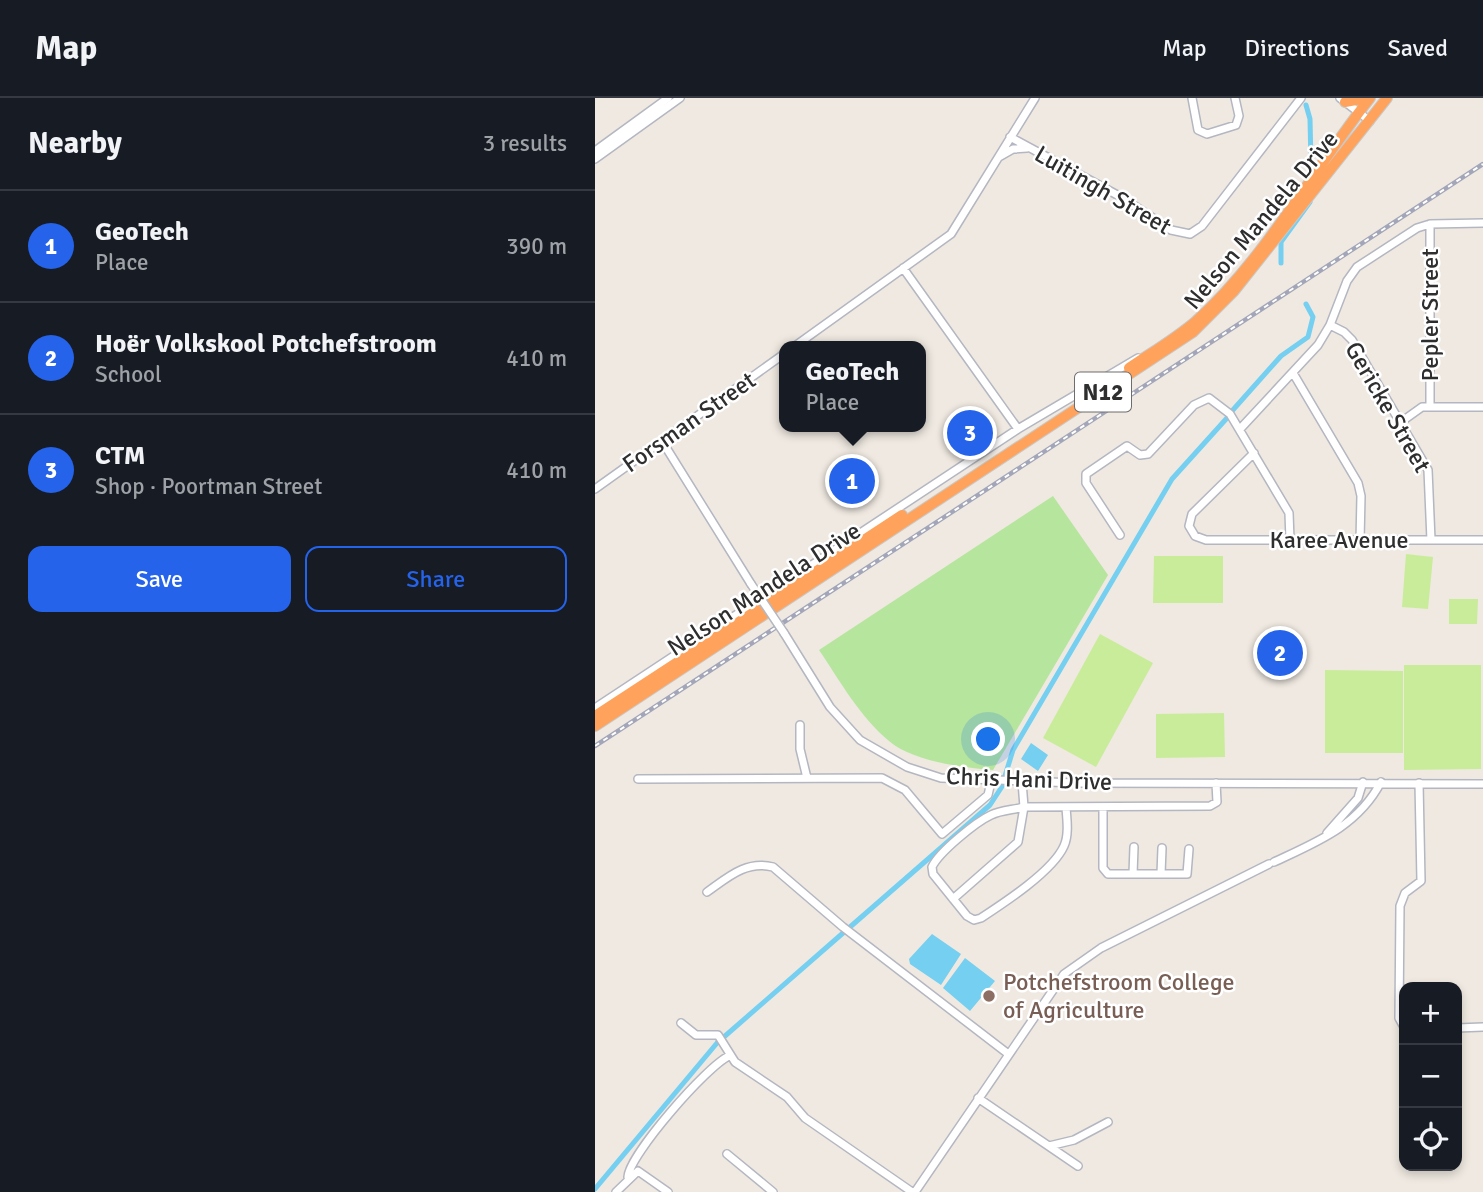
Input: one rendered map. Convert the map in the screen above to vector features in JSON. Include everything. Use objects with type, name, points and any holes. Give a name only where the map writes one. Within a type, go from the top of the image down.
[{"type":"highway","points":[[1342,100],[1369,98]]},
{"type":"highway","name":"Nelson Mandela Drive","points":[[595,716],[1159,348],[1196,321],[1231,283],[1369,98]]},
{"type":"highway","name":"Nelson Mandela Drive","points":[[595,726],[1193,332],[1234,291],[1387,98]]},
{"type":"street","points":[[595,151],[668,98]]},
{"type":"street","points":[[595,159],[680,98]]},
{"type":"street","points":[[802,341],[958,226],[1035,98]]},
{"type":"street","points":[[1192,98],[1198,130],[1207,134],[1236,125],[1239,116],[1235,98]]},
{"type":"street","name":"Luitingh Street","points":[[1010,137],[1121,197],[1171,230],[1190,234],[1202,226],[1301,98]]},
{"type":"street","points":[[1342,100],[1370,121]]},
{"type":"street","points":[[997,160],[1009,151],[1031,148]]},
{"type":"street","points":[[1240,429],[1318,345],[1330,326],[1352,273],[1410,232],[1430,224],[1483,223]]},
{"type":"street","name":"Pepler Street","points":[[1430,224],[1430,406]]},
{"type":"street","points":[[903,268],[1018,429]]},
{"type":"street","name":"Gericke Street","points":[[1330,326],[1344,332],[1352,340],[1430,475],[1431,540]]},
{"type":"street","points":[[595,708],[1018,429],[1110,373],[1159,348]]},
{"type":"street","name":"Forsman Street","points":[[595,489],[779,359]]},
{"type":"street","points":[[1293,373],[1358,483],[1361,496],[1360,541]]},
{"type":"street","points":[[1119,535],[1086,484],[1086,474],[1127,446],[1140,455],[1148,454],[1193,405],[1203,399],[1215,401],[1240,429],[1289,513],[1290,540]]},
{"type":"street","points":[[1401,422],[1422,407],[1483,407]]},
{"type":"street","name":"Chris Hani Drive","points":[[662,441],[831,707],[860,740],[877,752],[925,774],[991,782],[1483,784]]},
{"type":"street","name":"Karee Avenue","points":[[1254,453],[1192,514],[1189,526],[1195,536],[1206,540],[1483,540]]},
{"type":"street","points":[[800,724],[800,749],[807,778]]},
{"type":"street","points":[[639,779],[874,778],[893,782],[905,790],[947,841]]},
{"type":"street","points":[[991,782],[988,795],[947,841],[932,870],[970,918],[977,920],[1048,867],[1064,846],[1066,808]]},
{"type":"street","points":[[953,899],[1015,846],[1021,834],[1024,807],[1022,782]]},
{"type":"street","points":[[1316,843],[1352,806],[1363,782]]},
{"type":"street","points":[[681,1023],[696,1035],[714,1034],[722,1039],[729,1056],[787,1097],[805,1118],[914,1192],[1055,984],[1081,960],[1121,937],[1316,843],[1351,822],[1365,808],[1381,782]]},
{"type":"street","points":[[947,841],[991,815],[1024,807],[1213,806],[1218,800],[1216,783]]},
{"type":"street","points":[[1399,982],[1400,906],[1405,893],[1420,881],[1419,783]]},
{"type":"street","points":[[1103,808],[1104,872],[1189,873],[1189,849]]},
{"type":"street","points":[[1133,874],[1134,847]]},
{"type":"street","points":[[1161,874],[1162,848]]},
{"type":"street","points":[[707,892],[739,869],[759,865],[773,867],[853,935],[1007,1054]]},
{"type":"street","points":[[1462,1028],[1483,1027]]},
{"type":"street","points":[[628,1177],[631,1162],[672,1110],[715,1064],[729,1056]]},
{"type":"street","points":[[978,1098],[1078,1166]]},
{"type":"street","points":[[1049,1146],[1066,1144],[1108,1122]]},
{"type":"street","points":[[727,1154],[773,1192]]},
{"type":"street","points":[[616,1192],[628,1177],[641,1171],[668,1192]]},
{"type":"green space","points":[[1053,496],[1108,575],[993,770],[939,762],[899,748],[860,710],[819,650]]},
{"type":"green space","points":[[1406,554],[1433,557],[1428,609],[1402,607]]},
{"type":"green space","points":[[1154,556],[1223,556],[1223,603],[1153,603]]},
{"type":"green space","points":[[1449,599],[1478,599],[1477,624],[1449,624]]},
{"type":"green space","points":[[1100,634],[1153,663],[1096,767],[1043,738]]},
{"type":"green space","points":[[1404,665],[1481,665],[1481,769],[1404,770]]},
{"type":"green space","points":[[1325,670],[1403,671],[1403,753],[1325,753]]},
{"type":"green space","points":[[1224,713],[1225,757],[1156,758],[1156,714]]},
{"type":"water","points":[[1031,743],[1048,755],[1038,771],[1021,759]]},
{"type":"water","points":[[932,934],[961,954],[941,985],[910,964],[909,959]]},
{"type":"water","points":[[965,958],[995,981],[970,1011],[943,988]]},
{"type":"waterway","points":[[1306,105],[1310,119],[1311,164]]},
{"type":"waterway","points":[[1281,263],[1281,242],[1310,202]]},
{"type":"waterway","points":[[1232,411],[1281,356],[1308,337],[1313,317],[1306,304]]},
{"type":"waterway","points":[[1005,776],[1013,750],[1172,479],[1227,418]]},
{"type":"waterway","points":[[850,927],[990,805],[1003,785]]},
{"type":"waterway","points":[[595,1189],[717,1043],[843,933]]},
{"type":"railway","points":[[595,746],[1483,164]]},
{"type":"place","name":"CTM","points":[[970,433]]},
{"type":"place","name":"GeoTech","points":[[852,481]]},
{"type":"place","name":"Hoër Volkskool Potchefstroom","points":[[1280,653]]},
{"type":"place","name":"Potchefstroom College of Agriculture","points":[[989,996]]}]
